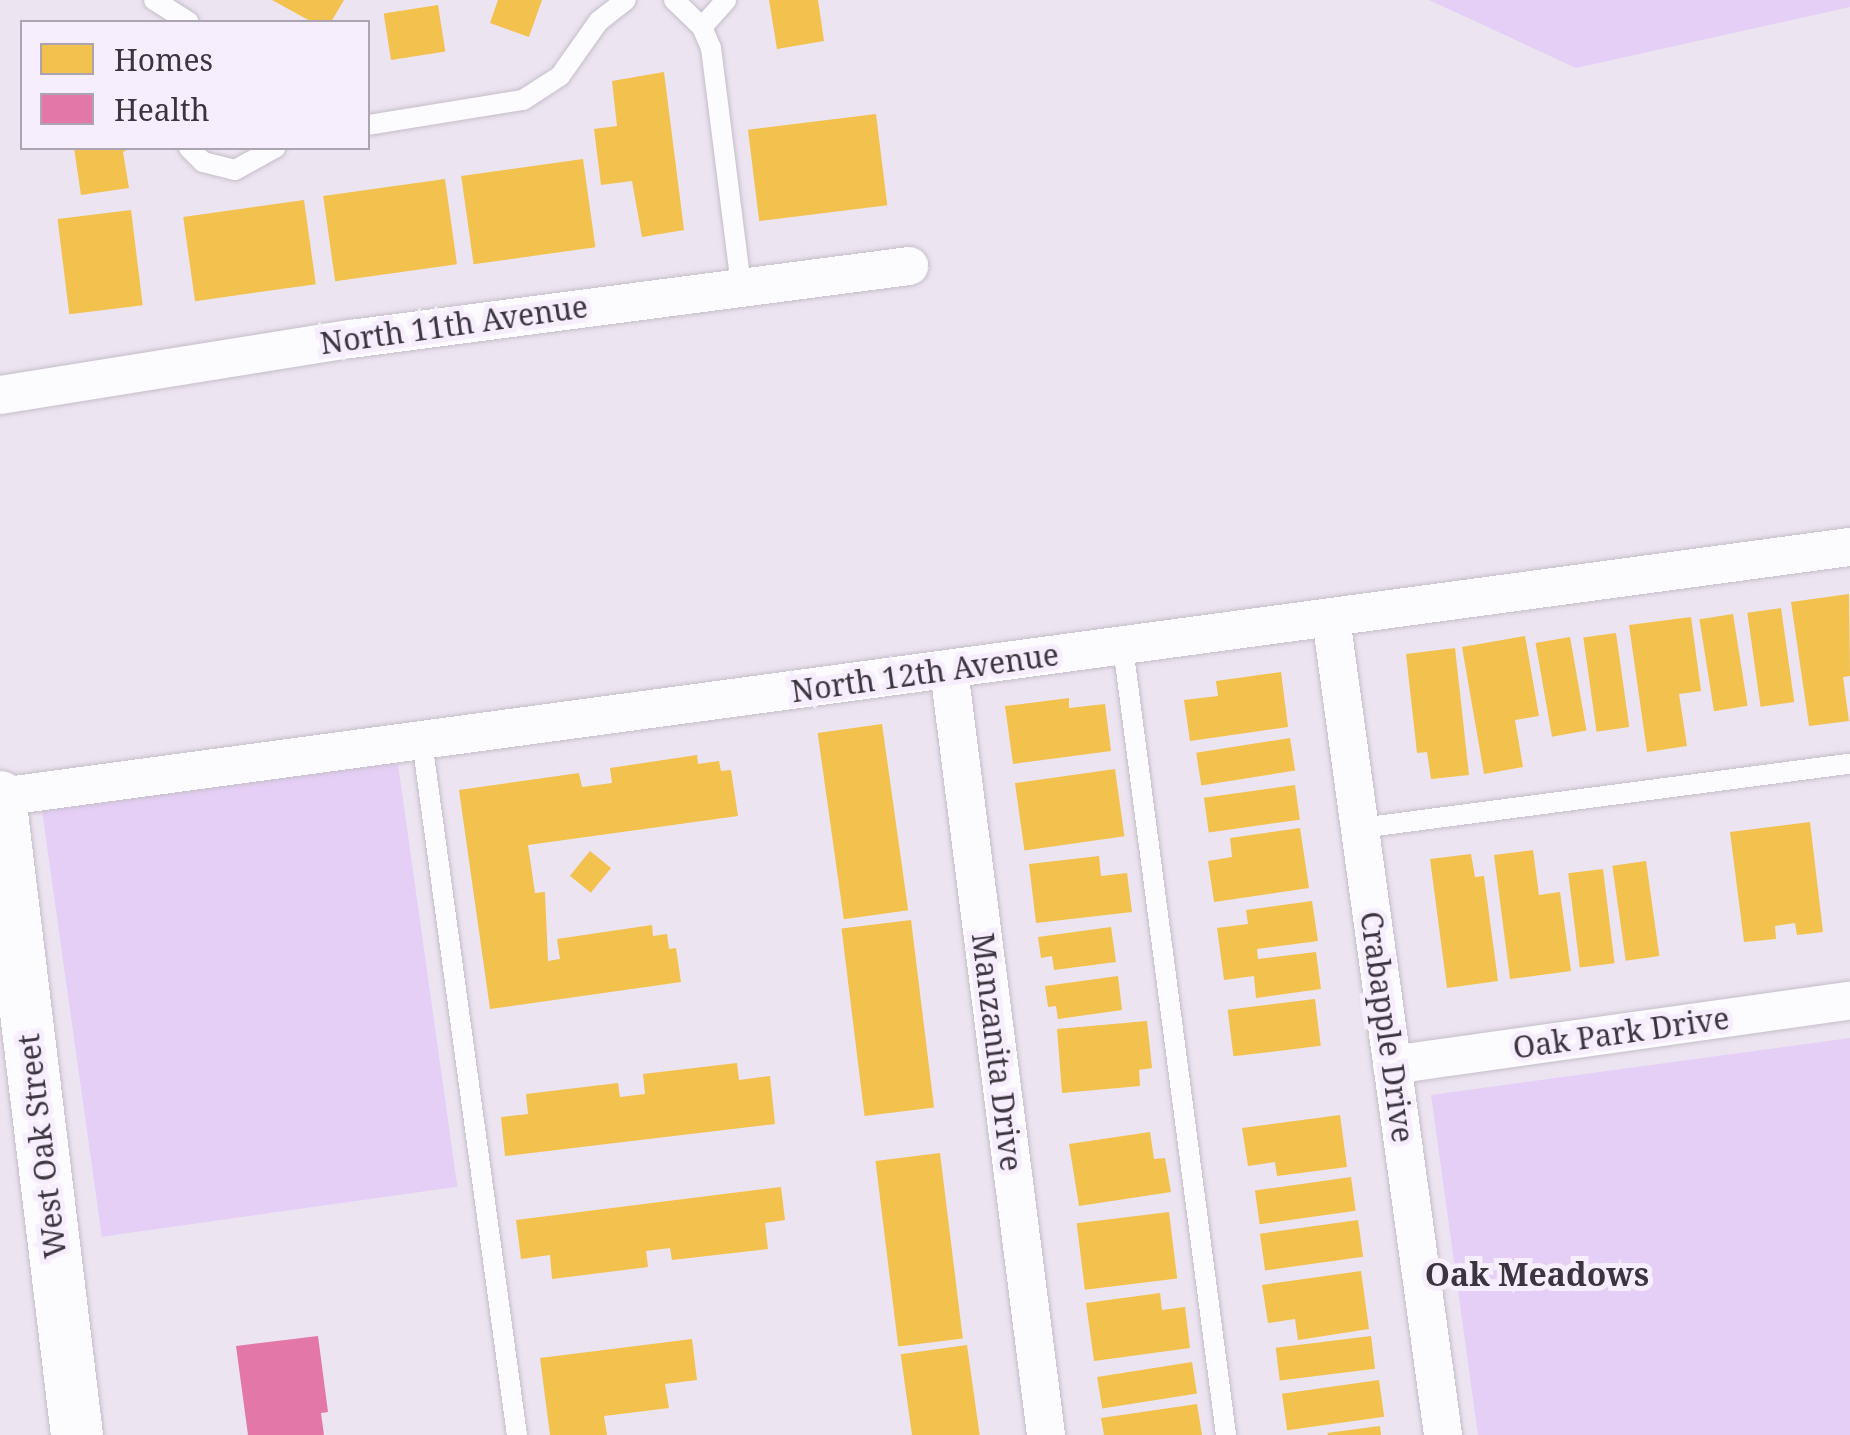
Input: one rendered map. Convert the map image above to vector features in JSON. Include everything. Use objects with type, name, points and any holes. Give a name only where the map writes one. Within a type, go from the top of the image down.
[{"type":"main road","name":"West Oak Street","points":[[0,798],[77,1435]]},
{"type":"street","name":"North 11th Avenue","points":[[0,395],[741,286],[909,266]]},
{"type":"street","name":"North 12th Avenue","points":[[0,798],[1850,547]]},
{"type":"street","name":"Crabapple Drive","points":[[1331,618],[1443,1435]]},
{"type":"street","name":"Manzanita Drive","points":[[949,670],[1046,1435]]},
{"type":"street","name":"Oak Park Drive","points":[[1392,1065],[1850,1001]]},
{"type":"lane","points":[[154,0],[186,20]]},
{"type":"lane","points":[[674,0],[702,26],[711,48],[741,286]]},
{"type":"lane","points":[[702,26],[726,0]]},
{"type":"lane","points":[[370,125],[523,100],[560,76],[618,2]]},
{"type":"lane","points":[[191,150],[203,162],[235,170],[271,150]]},
{"type":"lane","points":[[1123,646],[1226,1435]]},
{"type":"lane","points":[[422,741],[517,1435]]},
{"type":"lane","points":[[1360,828],[1850,764]]},
{"type":"shaded area","points":[[1429,0],[1850,0],[1850,7],[1576,68]]},
{"type":"shaded area","points":[[396,750],[457,1187],[102,1237],[40,800]]},
{"type":"shaded area","name":"Oak Meadows","points":[[1850,1038],[1850,1435],[1478,1435],[1431,1095]]},
{"type":"building: Homes","points":[[272,0],[344,0],[332,20],[308,20]]},
{"type":"building: Homes","points":[[498,0],[542,0],[529,37],[490,23]]},
{"type":"building: Homes","points":[[769,0],[818,0],[824,41],[777,49]]},
{"type":"building: Homes","points":[[438,5],[445,51],[391,60],[384,14]]},
{"type":"building: Homes","points":[[664,72],[684,230],[642,237],[632,181],[601,185],[594,129],[617,126],[612,81]]},
{"type":"building: Homes","points":[[876,114],[887,205],[759,221],[748,130]]},
{"type":"building: Homes","points":[[74,150],[126,150],[123,152],[129,188],[81,195]]},
{"type":"building: Homes","points":[[583,159],[595,247],[474,264],[461,176]]},
{"type":"building: Homes","points":[[445,179],[457,264],[335,281],[323,196]]},
{"type":"building: Homes","points":[[304,200],[316,284],[195,301],[183,217]]},
{"type":"building: Homes","points":[[131,210],[143,305],[69,314],[58,219]]},
{"type":"building: Homes","points":[[1849,594],[1850,676],[1843,677],[1849,721],[1809,726],[1791,602]]},
{"type":"building: Homes","points":[[1781,608],[1794,702],[1761,707],[1747,613]]},
{"type":"building: Homes","points":[[1733,614],[1748,706],[1714,711],[1699,619]]},
{"type":"building: Homes","points":[[1691,617],[1701,691],[1679,694],[1687,746],[1647,752],[1629,625]]},
{"type":"building: Homes","points":[[1616,633],[1629,727],[1597,732],[1583,638]]},
{"type":"building: Homes","points":[[1525,636],[1539,716],[1515,720],[1523,767],[1484,774],[1462,647]]},
{"type":"building: Homes","points":[[1570,637],[1586,731],[1552,737],[1536,643]]},
{"type":"building: Homes","points":[[1455,648],[1469,775],[1431,779],[1427,752],[1417,753],[1406,654]]},
{"type":"building: Homes","points":[[1281,672],[1288,727],[1190,741],[1184,700],[1218,696],[1216,681]]},
{"type":"building: Homes","points":[[1069,698],[1069,708],[1105,704],[1111,751],[1013,764],[1005,706]]},
{"type":"building: Homes","points":[[882,724],[908,910],[844,919],[818,733]]},
{"type":"building: Homes","points":[[1290,738],[1295,771],[1201,785],[1196,753]]},
{"type":"building: Homes","points":[[697,755],[698,764],[719,761],[721,771],[731,770],[738,816],[528,845],[535,893],[545,892],[548,961],[560,959],[557,939],[652,925],[653,936],[667,934],[669,949],[676,948],[681,982],[490,1009],[459,790],[579,773],[582,787],[612,783],[610,768]]},
{"type":"building: Homes","points":[[1115,769],[1124,836],[1024,850],[1015,783]]},
{"type":"building: Homes","points":[[1295,785],[1300,820],[1209,832],[1204,798]]},
{"type":"building: Homes","points":[[1810,822],[1823,932],[1797,935],[1795,923],[1775,926],[1776,939],[1744,942],[1730,832]]},
{"type":"building: Homes","points":[[1300,828],[1309,888],[1214,902],[1208,861],[1232,857],[1230,838]]},
{"type":"building: Homes","points":[[1533,850],[1539,895],[1560,892],[1571,971],[1510,979],[1494,855]]},
{"type":"building: Homes","points":[[590,851],[611,868],[591,893],[570,876]]},
{"type":"building: Homes","points":[[1471,854],[1475,877],[1484,876],[1498,981],[1447,988],[1430,859]]},
{"type":"building: Homes","points":[[1099,856],[1101,876],[1127,873],[1132,912],[1036,923],[1029,864]]},
{"type":"building: Homes","points":[[1646,861],[1659,956],[1626,961],[1612,866]]},
{"type":"building: Homes","points":[[1603,869],[1615,963],[1580,968],[1568,873]]},
{"type":"building: Homes","points":[[1312,901],[1318,941],[1257,949],[1258,959],[1316,952],[1321,989],[1256,998],[1254,976],[1224,980],[1217,928],[1248,924],[1246,910]]},
{"type":"building: Homes","points":[[911,920],[934,1108],[865,1116],[842,929]]},
{"type":"building: Homes","points":[[1111,927],[1116,962],[1054,970],[1052,956],[1041,958],[1038,937]]},
{"type":"building: Homes","points":[[1118,976],[1122,1010],[1058,1019],[1056,1006],[1048,1007],[1045,986]]},
{"type":"building: Homes","points":[[1315,999],[1321,1046],[1233,1056],[1228,1010]]},
{"type":"building: Homes","points":[[1147,1021],[1152,1068],[1139,1070],[1140,1086],[1062,1093],[1057,1029]]},
{"type":"building: Homes","points":[[737,1063],[739,1080],[770,1076],[775,1124],[505,1156],[501,1117],[528,1114],[526,1094],[618,1083],[620,1097],[645,1094],[643,1074]]},
{"type":"building: Homes","points":[[1340,1115],[1347,1167],[1277,1176],[1275,1162],[1248,1166],[1242,1128]]},
{"type":"building: Homes","points":[[1150,1132],[1154,1159],[1165,1158],[1171,1192],[1079,1206],[1069,1144]]},
{"type":"building: Homes","points":[[940,1153],[963,1339],[898,1347],[875,1161]]},
{"type":"building: Homes","points":[[1351,1177],[1356,1211],[1260,1224],[1255,1190]]},
{"type":"building: Homes","points":[[781,1187],[785,1220],[765,1223],[768,1249],[672,1260],[670,1248],[646,1251],[648,1267],[552,1279],[550,1255],[521,1259],[516,1220]]},
{"type":"building: Homes","points":[[1169,1212],[1177,1279],[1085,1290],[1077,1223]]},
{"type":"building: Homes","points":[[1358,1220],[1363,1257],[1265,1270],[1260,1234]]},
{"type":"building: Homes","points":[[1361,1271],[1369,1329],[1298,1340],[1295,1319],[1268,1323],[1262,1285]]},
{"type":"building: Homes","points":[[1160,1293],[1162,1310],[1185,1307],[1190,1348],[1094,1361],[1086,1303]]},
{"type":"building: Homes","points":[[1371,1336],[1375,1369],[1280,1380],[1276,1348]]},
{"type":"building: Homes","points":[[692,1339],[697,1380],[665,1384],[669,1408],[604,1416],[607,1435],[550,1435],[540,1358]]},
{"type":"building: Homes","points":[[967,1345],[980,1435],[912,1435],[901,1354]]},
{"type":"building: Homes","points":[[1192,1362],[1197,1394],[1102,1409],[1097,1377]]},
{"type":"building: Homes","points":[[1379,1380],[1384,1417],[1287,1430],[1282,1394]]},
{"type":"building: Homes","points":[[1197,1404],[1202,1435],[1104,1435],[1101,1418]]},
{"type":"building: Homes","points":[[1380,1426],[1381,1435],[1327,1433]]},
{"type":"building: Health","points":[[318,1336],[328,1412],[321,1413],[324,1435],[248,1435],[236,1346]]},
{"type":"district","name":"Oak Meadows","points":[[1537,1274]]}]
